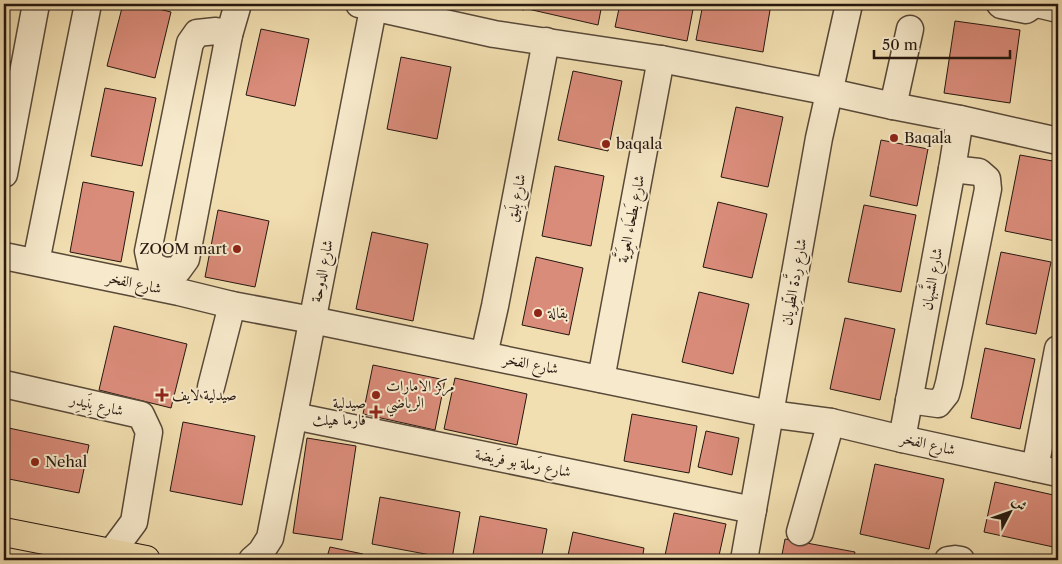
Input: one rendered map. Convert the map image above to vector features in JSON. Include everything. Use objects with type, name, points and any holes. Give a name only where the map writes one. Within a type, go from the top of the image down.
[{"type":"main road","points":[[4,532],[146,560]]},
{"type":"street","points":[[4,174],[15,55],[36,4]]},
{"type":"street","points":[[36,262],[88,4]]},
{"type":"street","points":[[229,35],[216,31],[198,33],[190,43],[148,250],[151,265],[164,271],[178,270],[186,260],[229,35],[238,4]]},
{"type":"street","name":"شارع رِدَّة الطِّويان","points":[[744,560],[820,138],[849,4]]},
{"type":"street","points":[[1000,4],[1026,10],[1036,4],[1058,9]]},
{"type":"street","points":[[369,5],[494,34],[661,59],[960,118],[1058,141]]},
{"type":"street","name":"شارع الدوحة","points":[[252,560],[261,552],[273,549],[294,416],[369,5]]},
{"type":"street","points":[[893,106],[910,29]]},
{"type":"street","name":"شارع بِلَيق","points":[[484,355],[496,306],[546,41]]},
{"type":"street","name":"شارع بَطحَاء العِوَيَّة","points":[[601,378],[661,59]]},
{"type":"street","name":"شارع الشَّبهان","points":[[902,439],[960,118]]},
{"type":"street","points":[[909,400],[938,404],[946,394],[988,189],[987,178],[978,172],[952,169]]},
{"type":"street","name":"شارع الفخر","points":[[4,256],[180,292],[232,305],[601,378],[770,414],[831,422],[1047,470]]},
{"type":"street","points":[[211,387],[232,305]]},
{"type":"street","points":[[1047,470],[1058,349]]},
{"type":"street","name":"شارع بِنَيدِر","points":[[4,384],[141,415],[150,432],[134,522],[111,554]]},
{"type":"street","name":"شارع رَملة بو فرَيضة","points":[[294,416],[753,510]]},
{"type":"street","points":[[800,532],[831,422]]},
{"type":"street","name":"شارع بِنَيدِر","points":[[134,522],[146,560]]},
{"type":"street","points":[[948,560],[961,560]]},
{"type":"building","points":[[123,4],[138,4],[171,12],[155,78],[107,66]]},
{"type":"building","points":[[498,4],[526,4],[524,10]]},
{"type":"building","points":[[529,4],[602,4],[598,25],[528,9]]},
{"type":"building","points":[[620,4],[694,4],[687,41],[615,27]]},
{"type":"building","points":[[703,4],[771,4],[763,52],[696,40]]},
{"type":"building","points":[[955,21],[1020,30],[1010,103],[944,93]]},
{"type":"building","points":[[261,29],[309,39],[295,106],[246,95]]},
{"type":"building","points":[[401,57],[451,67],[437,139],[387,129]]},
{"type":"building","points":[[4,60],[15,63],[8,101],[4,100]]},
{"type":"building","points":[[573,71],[622,81],[608,151],[558,140]]},
{"type":"building","points":[[105,88],[156,98],[142,166],[91,156]]},
{"type":"building","points":[[736,107],[783,117],[768,187],[721,177]]},
{"type":"building","points":[[881,140],[928,149],[917,206],[870,196]]},
{"type":"building","points":[[1020,155],[1058,162],[1058,225],[1055,241],[1005,231]]},
{"type":"building","points":[[555,166],[604,176],[591,246],[542,236]]},
{"type":"building","points":[[83,182],[134,192],[121,262],[70,252]]},
{"type":"building","points":[[718,202],[767,214],[752,278],[703,267]]},
{"type":"building","points":[[864,205],[916,215],[901,292],[848,282]]},
{"type":"building","name":"ZOOM mart","points":[[218,210],[269,221],[255,287],[205,277]]},
{"type":"building","points":[[372,232],[428,244],[413,321],[356,309]]},
{"type":"building","points":[[1001,252],[1051,262],[1036,334],[986,324]]},
{"type":"building","points":[[536,257],[583,268],[569,335],[522,325]]},
{"type":"building","points":[[699,292],[749,304],[733,374],[682,362]]},
{"type":"building","points":[[845,318],[895,329],[880,400],[830,389]]},
{"type":"building","points":[[114,326],[187,344],[171,408],[99,390]]},
{"type":"building","points":[[985,348],[1035,359],[1020,429],[971,418]]},
{"type":"building","points":[[373,365],[445,380],[435,430],[363,414]]},
{"type":"building","points":[[455,378],[527,394],[517,445],[444,429]]},
{"type":"building","points":[[632,414],[697,426],[689,473],[624,461]]},
{"type":"building","points":[[183,422],[255,436],[242,505],[170,491]]},
{"type":"building","points":[[4,427],[89,445],[79,493],[4,478]]},
{"type":"building","points":[[706,431],[739,438],[732,475],[698,467]]},
{"type":"building","points":[[307,438],[356,446],[342,540],[293,533]]},
{"type":"building","points":[[875,464],[944,479],[929,549],[860,534]]},
{"type":"building","points":[[995,482],[1058,496],[1058,548],[984,532]]},
{"type":"building","points":[[380,497],[460,512],[452,559],[372,544]]},
{"type":"building","points":[[674,513],[726,524],[718,560],[664,560]]},
{"type":"building","points":[[480,516],[547,529],[541,560],[472,560]]},
{"type":"building","points":[[573,532],[644,548],[642,560],[567,560]]},
{"type":"building","points":[[785,539],[855,552],[853,560],[781,560]]},
{"type":"building","points":[[330,547],[363,554],[362,560],[327,557]]},
{"type":"place","name":"Baqala","points":[[894,138]]},
{"type":"place","name":"baqala","points":[[606,144]]},
{"type":"place","name":"ZOOM mart","points":[[237,249]]},
{"type":"place","name":"بقالة","points":[[538,313]]},
{"type":"place","name":"صيدلية لايف","points":[[162,395]]},
{"type":"place","name":"مركز الامارات الرياضي","points":[[376,395]]},
{"type":"place","name":"صيدلية فارما هيلث","points":[[376,412]]},
{"type":"place","name":"Nehal","points":[[35,462]]}]
